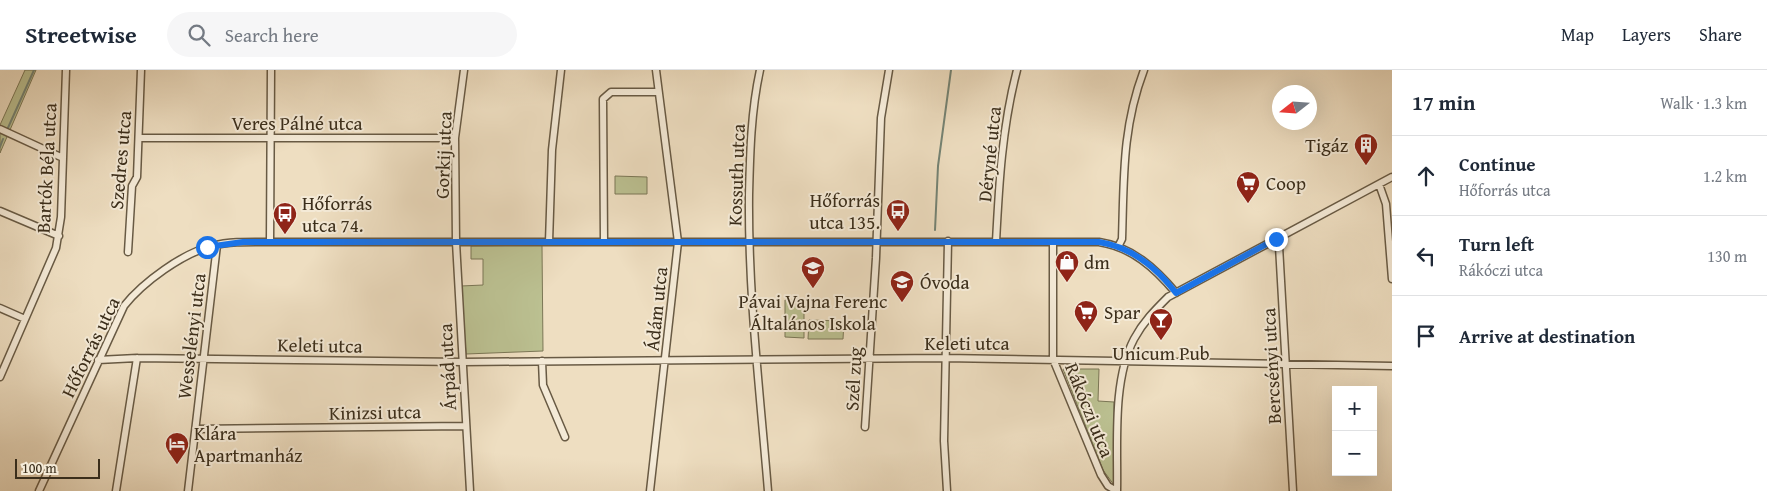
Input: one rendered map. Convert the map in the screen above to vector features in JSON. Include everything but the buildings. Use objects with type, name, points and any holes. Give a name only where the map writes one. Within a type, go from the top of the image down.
[{"type":"street","name":"Bartók Béla utca","points":[[0,377],[3,363],[55,253],[58,236],[63,158],[66,70]]},
{"type":"street","name":"Szedres utca","points":[[128,252],[132,186],[137,177],[140,138],[141,70]]},
{"type":"street","points":[[270,242],[271,70]]},
{"type":"street","name":"Gorkij utca","points":[[456,242],[455,138],[464,70]]},
{"type":"street","points":[[549,242],[552,150],[561,70]]},
{"type":"street","name":"Ádám utca","points":[[650,491],[678,242],[656,70]]},
{"type":"street","name":"Kossuth utca","points":[[760,70],[750,144],[749,242],[768,491]]},
{"type":"street","name":"Szél zug","points":[[865,427],[881,118],[889,70]]},
{"type":"street","name":"Déryné utca","points":[[996,242],[1000,167],[1008,103],[1017,70]]},
{"type":"street","points":[[1118,247],[1122,239],[1124,148],[1136,91],[1144,70]]},
{"type":"street","points":[[604,242],[603,99],[611,92],[658,92]]},
{"type":"street","points":[[0,129],[63,158]]},
{"type":"street","name":"Veres Pálné utca","points":[[140,138],[455,138]]},
{"type":"street","name":"Rákóczi utca","points":[[1053,242],[1053,359],[1100,476],[1108,486],[1117,491],[1121,381],[1124,361],[1145,321],[1168,296],[1392,177]]},
{"type":"street","points":[[1379,184],[1386,204],[1392,279]]},
{"type":"street","points":[[0,211],[58,236]]},
{"type":"street","name":"Bercsényi utca","points":[[1276,239],[1279,246],[1293,491]]},
{"type":"street","points":[[947,491],[944,441],[948,241]]},
{"type":"street","name":"Hőforrás utca","points":[[39,491],[120,312],[135,293],[184,258],[218,244],[270,242],[1099,242],[1118,247],[1142,259],[1176,293]]},
{"type":"street","name":"Árpád utca","points":[[456,242],[470,491]]},
{"type":"street","name":"Wesselényi utca","points":[[188,491],[202,359],[218,244]]},
{"type":"street","points":[[0,308],[25,319]]},
{"type":"street","points":[[116,491],[137,358]]},
{"type":"street","name":"Keleti utca","points":[[98,360],[137,358],[463,362],[945,358],[1392,366]]},
{"type":"street","points":[[542,361],[543,385],[565,437]]},
{"type":"street","name":"Kinizsi utca","points":[[196,429],[465,426]]},
{"type":"green space","points":[[25,70],[36,70],[0,153],[0,125]]},
{"type":"green space","points":[[615,176],[647,177],[647,194],[615,194]]},
{"type":"green space","points":[[542,245],[543,351],[466,354],[461,286],[483,285],[483,259],[471,259],[471,246]]},
{"type":"green space","points":[[785,300],[804,300],[804,338],[785,337]]},
{"type":"green space","points":[[809,320],[844,321],[843,339],[808,339]]},
{"type":"green space","points":[[1063,369],[1099,369],[1098,401],[1114,402],[1114,485],[1103,470]]},
{"type":"waterway","points":[[7,130],[34,70]]},
{"type":"waterway","points":[[935,230],[938,166],[951,70]]},
{"type":"waterway","points":[[0,147],[3,139]]},
{"type":"place","name":"Tigáz","points":[[1366,166]]},
{"type":"place","name":"Coop","points":[[1248,204]]},
{"type":"place","name":"Hőforrás utca 135.","points":[[898,232]]},
{"type":"place","name":"Hőforrás utca 74.","points":[[285,235]]},
{"type":"place","name":"dm","points":[[1067,283]]},
{"type":"place","name":"Pávai Vajna Ferenc Általános Iskola","points":[[813,289]]},
{"type":"place","name":"Óvoda","points":[[902,303]]},
{"type":"place","name":"Spar","points":[[1086,333]]},
{"type":"place","name":"Unicum Pub","points":[[1161,341]]},
{"type":"place","name":"Klára Apartmanház","points":[[177,465]]},
{"type":"route","points":[[207,247],[243,242],[1099,242],[1134,253],[1153,268],[1176,293],[1276,239]]}]
